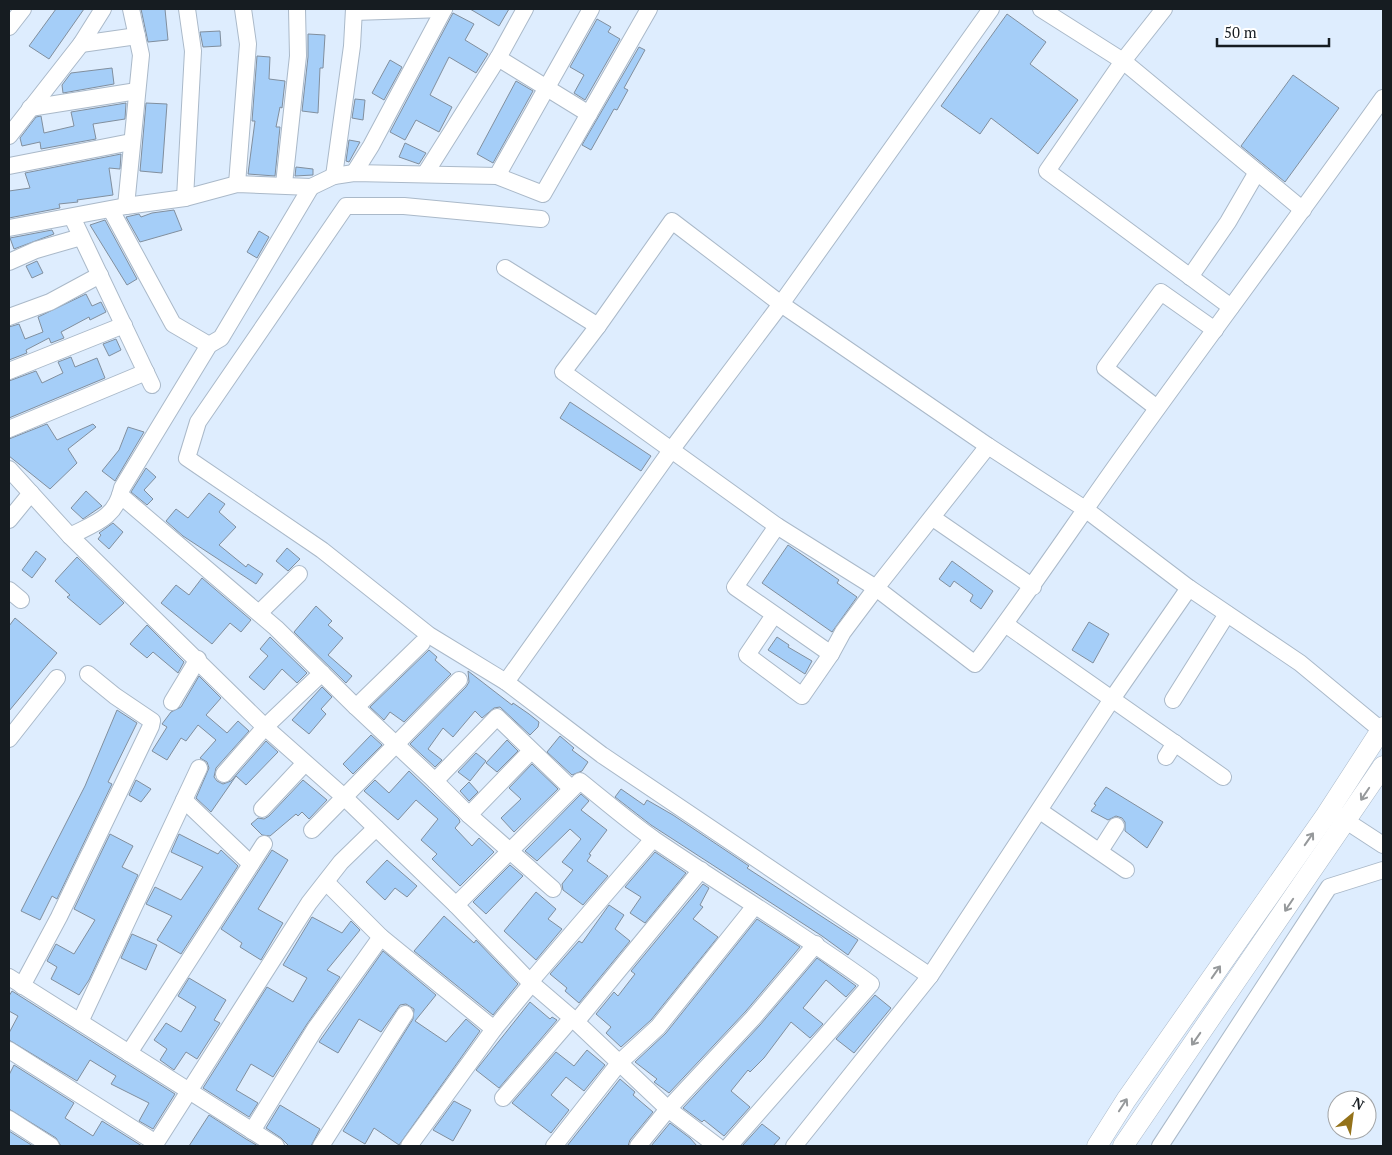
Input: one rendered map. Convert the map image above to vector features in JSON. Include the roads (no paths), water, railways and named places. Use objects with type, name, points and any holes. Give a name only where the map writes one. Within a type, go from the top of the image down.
[{"type":"main road","points":[[1123,1146],[1338,816],[1382,728]]},
{"type":"main road","points":[[1096,1146],[1132,1092],[1338,816],[1383,766]]},
{"type":"street","points":[[9,27],[23,9]]},
{"type":"street","points":[[9,136],[81,44],[103,9]]},
{"type":"street","points":[[131,9],[141,55],[131,142],[118,208],[173,324],[209,345]]},
{"type":"street","points":[[185,198],[192,52],[187,9]]},
{"type":"street","points":[[237,184],[248,44],[243,9]]},
{"type":"street","points":[[284,184],[298,56],[297,9]]},
{"type":"street","points":[[334,176],[352,46],[354,10],[444,9],[371,146],[354,173]]},
{"type":"street","points":[[425,174],[498,58],[525,9]]},
{"type":"street","points":[[497,176],[591,9]]},
{"type":"street","points":[[9,228],[185,198],[237,184],[284,184],[311,187],[334,176],[354,173],[497,176],[543,194],[649,9]]},
{"type":"street","points":[[506,682],[672,449],[781,304],[991,9]]},
{"type":"street","points":[[1041,9],[1123,61],[1302,210]]},
{"type":"street","points":[[1164,9],[1123,61],[1046,170],[1231,307]]},
{"type":"street","points":[[81,44],[137,36]]},
{"type":"street","points":[[498,58],[546,90],[589,114]]},
{"type":"street","points":[[30,108],[137,91]]},
{"type":"street","points":[[1382,728],[1300,663],[1189,588],[1085,509],[988,446],[781,304],[672,221],[598,326],[562,372],[777,526],[876,588],[975,664],[1033,587],[1085,509],[1157,408],[1383,98]]},
{"type":"street","points":[[9,166],[131,142]]},
{"type":"street","points":[[1190,277],[1228,222],[1257,172]]},
{"type":"street","points":[[70,536],[109,516],[122,488],[209,345],[221,338],[311,187]]},
{"type":"street","points":[[541,219],[404,206],[346,206],[198,422],[187,458],[322,550],[429,635],[506,682],[626,772],[930,976]]},
{"type":"street","points":[[9,429],[149,379],[72,217]]},
{"type":"street","points":[[9,262],[36,250],[81,237]]},
{"type":"street","points":[[505,268],[598,326]]},
{"type":"street","points":[[9,317],[50,302],[100,275]]},
{"type":"street","points":[[1157,408],[1104,368],[1162,292],[1215,330]]},
{"type":"street","points":[[9,371],[124,325]]},
{"type":"street","points":[[774,615],[747,655],[802,696],[831,654],[843,632],[988,446]]},
{"type":"street","points":[[9,469],[70,536],[198,659],[265,727],[343,796],[456,905],[531,982],[620,1062],[668,1109],[717,1146]]},
{"type":"street","points":[[9,520],[31,493]]},
{"type":"street","points":[[120,495],[259,613],[435,780],[469,815],[553,889]]},
{"type":"street","points":[[933,518],[1033,587]]},
{"type":"street","points":[[777,526],[735,587],[831,654]]},
{"type":"street","points":[[259,613],[299,574]]},
{"type":"street","points":[[794,1146],[930,976],[1023,833],[1040,811],[1112,698],[1189,588]]},
{"type":"street","points":[[1173,700],[1227,614]]},
{"type":"street","points":[[1006,624],[1223,777]]},
{"type":"street","points":[[356,707],[422,643]]},
{"type":"street","points":[[172,702],[198,659]]},
{"type":"street","points":[[224,774],[265,727],[322,673]]},
{"type":"street","points":[[88,674],[115,696],[147,716],[152,721],[151,726],[59,917],[16,981],[276,1146]]},
{"type":"street","points":[[9,739],[57,678]]},
{"type":"street","points":[[312,830],[343,796],[394,749],[395,744],[459,680]]},
{"type":"street","points":[[435,780],[497,717],[571,788]]},
{"type":"street","points":[[1166,757],[1175,743]]},
{"type":"street","points":[[469,815],[531,751]]},
{"type":"street","points":[[262,809],[305,763]]},
{"type":"street","points":[[80,1022],[199,768]]},
{"type":"street","points":[[456,905],[580,781],[653,839],[754,907],[816,944],[871,984],[729,1146]]},
{"type":"street","points":[[184,800],[251,864]]},
{"type":"street","points":[[1040,811],[1126,870]]},
{"type":"street","points":[[1338,816],[1383,845]]},
{"type":"street","points":[[1100,851],[1116,826]]},
{"type":"street","points":[[9,1050],[155,1145],[309,903],[341,862],[376,828]]},
{"type":"street","points":[[411,1145],[494,1029],[531,982],[653,839]]},
{"type":"street","points":[[129,1053],[264,844]]},
{"type":"street","points":[[503,1098],[574,1020],[701,870]]},
{"type":"street","points":[[1160,1146],[1328,888],[1383,870]]},
{"type":"street","points":[[326,882],[381,938],[494,1029]]},
{"type":"street","points":[[554,1146],[620,1062],[658,1027],[754,907]]},
{"type":"street","points":[[252,1131],[315,1029],[381,938]]},
{"type":"street","points":[[638,1146],[668,1109],[753,1018],[816,944]]},
{"type":"street","points":[[321,1146],[405,1014]]},
{"type":"street","points":[[9,1119],[51,1146]]}]
